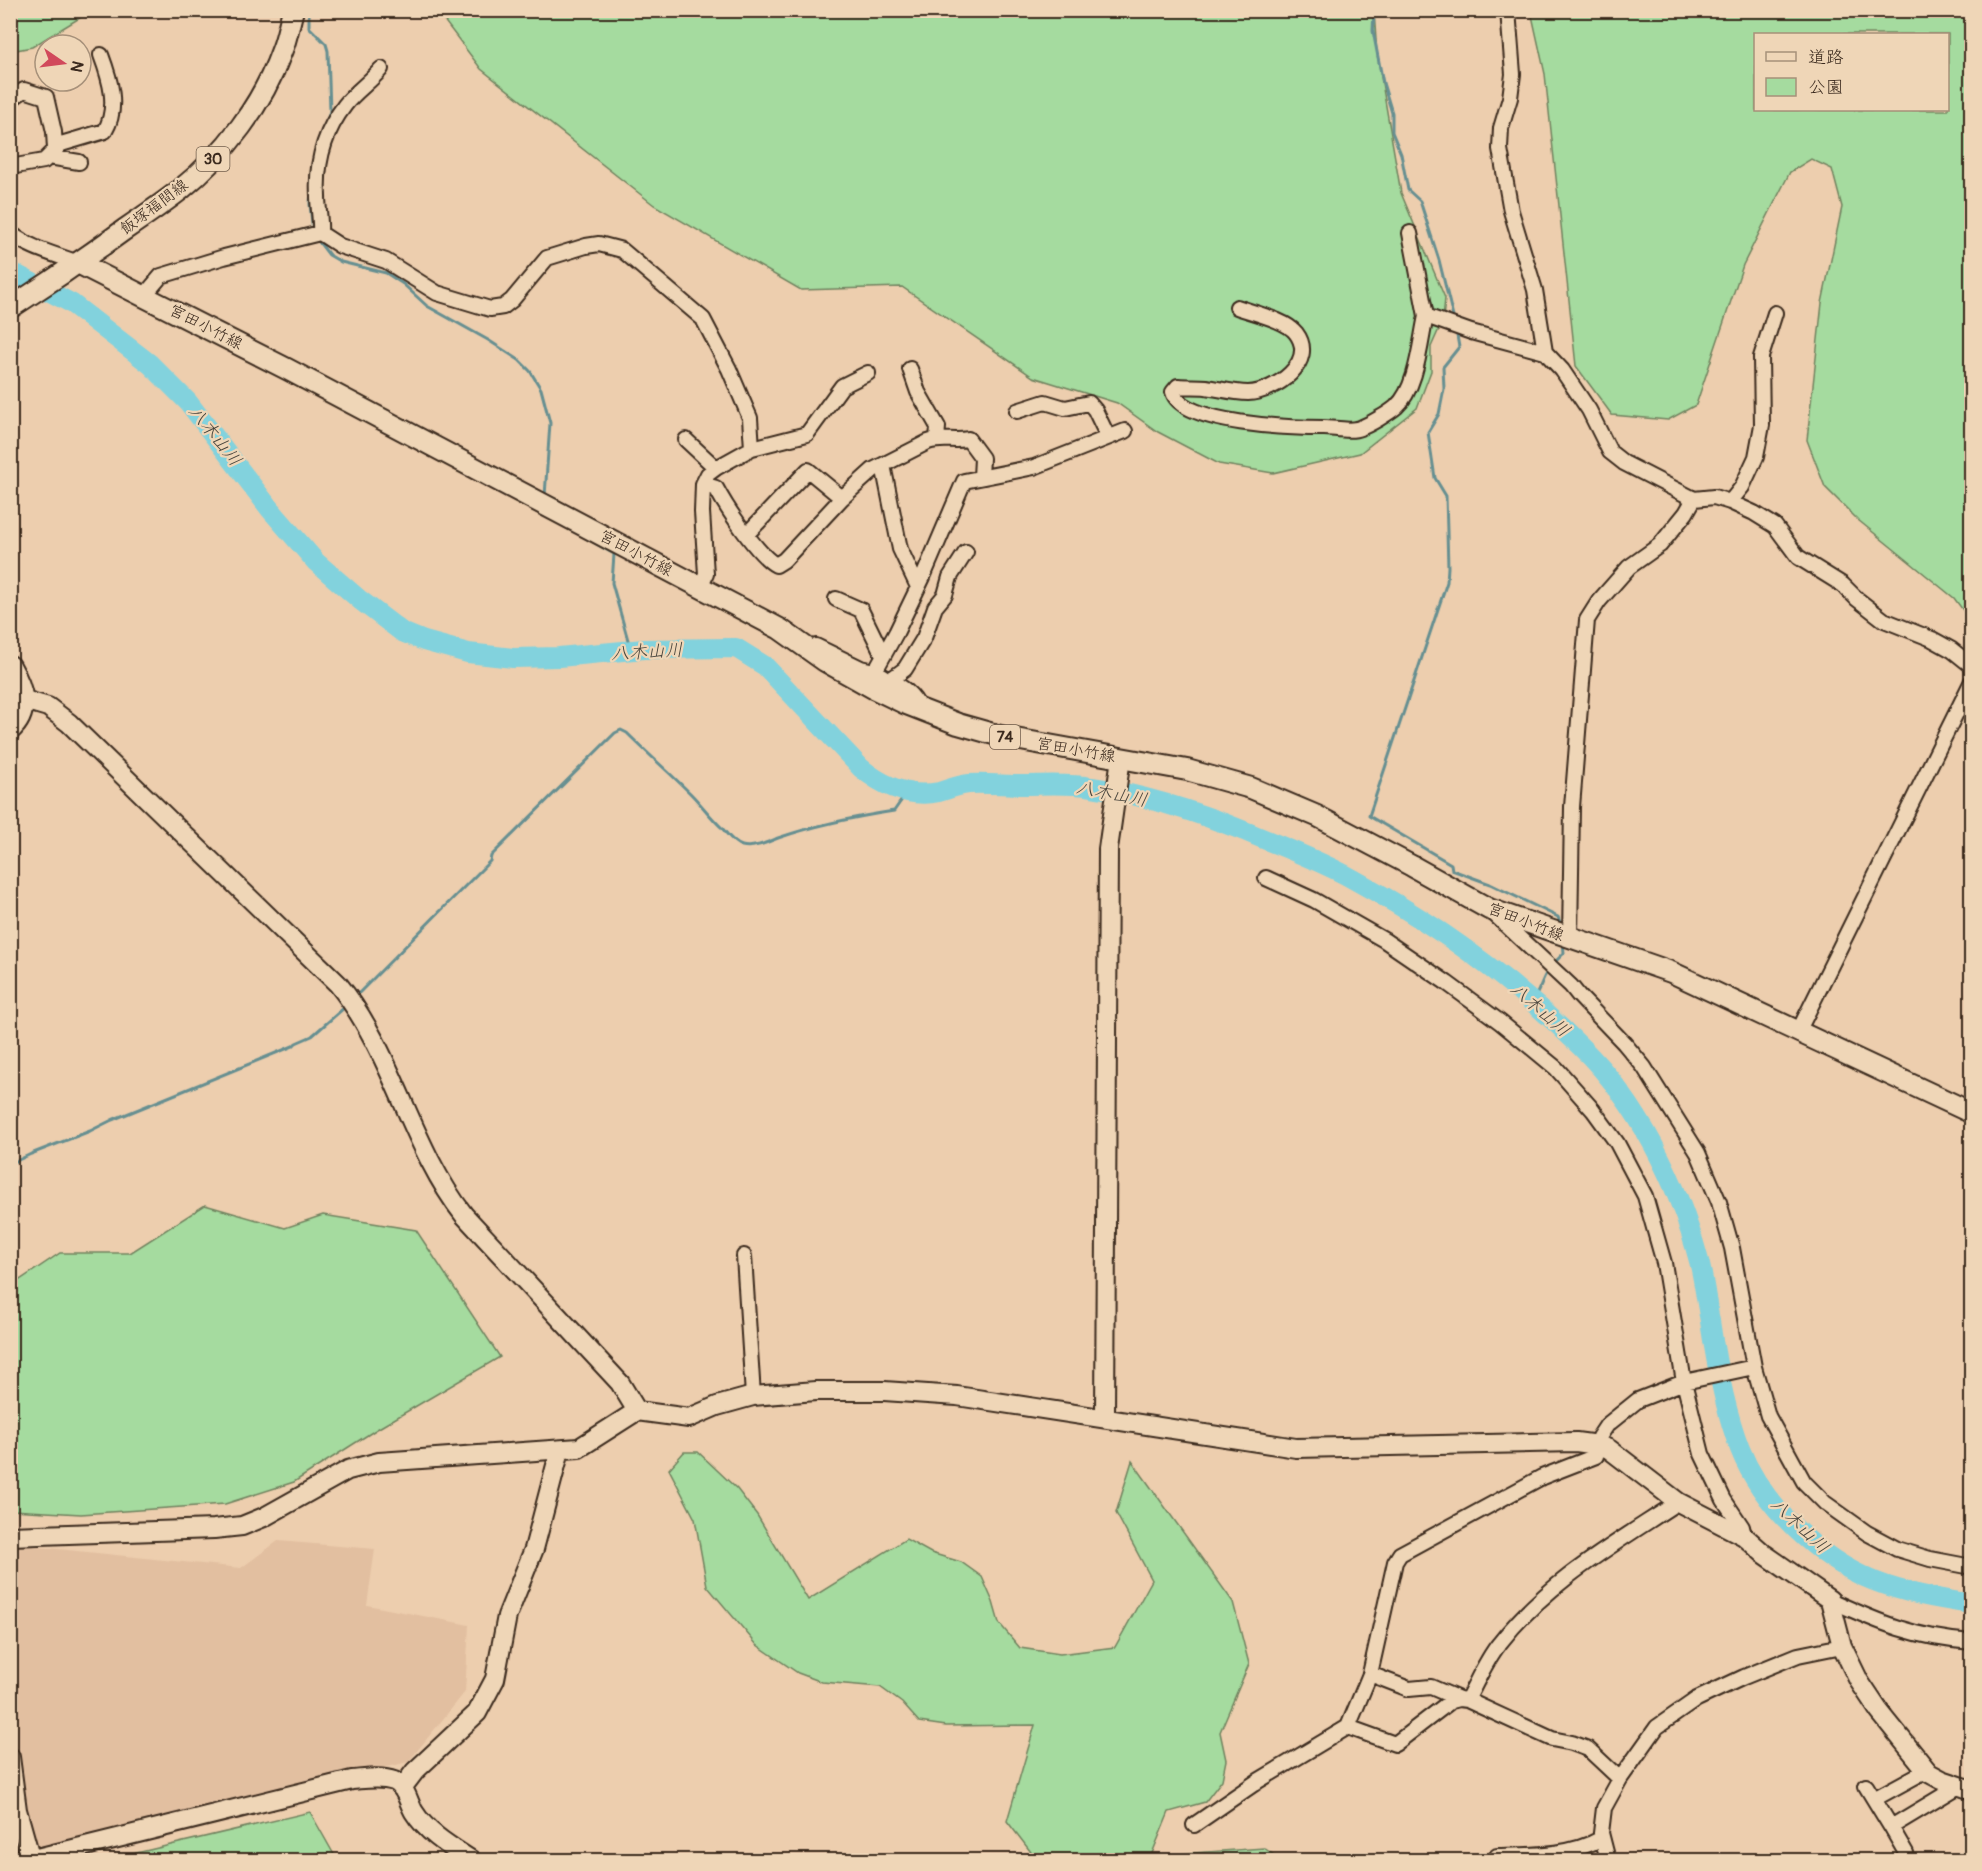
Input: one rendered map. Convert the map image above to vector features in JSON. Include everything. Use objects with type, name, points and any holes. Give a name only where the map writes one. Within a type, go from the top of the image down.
[{"type":"main road","name":"飯塚福間線","points":[[13,306],[181,189],[208,165],[234,136],[269,81],[282,50],[293,10]]},
{"type":"main road","name":"宮田小竹線","points":[[70,268],[144,296],[780,629],[825,661],[875,689],[920,710],[1004,737],[1120,766],[1186,770],[1262,793],[1317,816],[1489,909],[1671,972],[1971,1113]]},
{"type":"main road","points":[[10,666],[24,700],[22,713],[10,730]]},
{"type":"street","points":[[1508,10],[1513,74],[1500,149],[1511,211],[1535,290],[1545,352]]},
{"type":"street","points":[[10,167],[44,161],[62,144],[105,131],[108,127],[113,96],[110,78],[101,55]]},
{"type":"street","points":[[320,233],[317,193],[323,147],[333,123],[346,103],[381,69]]},
{"type":"street","points":[[12,99],[24,90],[46,97],[54,132],[52,153]]},
{"type":"street","points":[[52,153],[79,162]]},
{"type":"street","points":[[10,233],[39,250],[50,252],[70,268]]},
{"type":"street","points":[[144,296],[161,276],[224,257],[320,233],[340,246],[386,261],[437,293],[490,309],[502,307],[512,300],[547,258],[599,244],[622,250],[704,319],[750,418],[752,448]]},
{"type":"street","points":[[1237,307],[1287,325],[1303,346],[1297,366],[1270,388],[1249,393],[1178,386],[1173,392],[1175,399],[1182,405],[1203,414],[1246,423],[1291,428],[1359,429],[1397,406],[1412,384],[1426,316],[1410,233]]},
{"type":"street","points":[[1730,502],[1742,487],[1756,457],[1762,425],[1761,357],[1775,313]]},
{"type":"street","points":[[1426,316],[1471,332],[1545,352],[1562,370],[1589,410],[1610,452],[1624,463],[1694,498],[1713,497],[1754,513],[1775,526],[1798,557],[1843,585],[1884,620],[1932,639],[1952,650],[1971,666]]},
{"type":"street","points":[[910,369],[918,392],[938,427],[937,439]]},
{"type":"street","points":[[700,587],[706,574],[702,512],[703,484],[708,474],[752,448],[807,434],[837,390],[868,373]]},
{"type":"street","points":[[1017,411],[1045,402],[1065,408],[1089,404],[1095,410],[1108,437]]},
{"type":"street","points":[[874,671],[896,633],[918,587],[964,481],[1034,467],[1125,431]]},
{"type":"street","points":[[703,484],[716,488],[729,512],[766,557],[776,565],[784,560],[842,498],[873,470],[937,439],[958,441],[968,439],[982,458],[981,477]]},
{"type":"street","points":[[686,440],[716,468]]},
{"type":"street","points":[[883,465],[900,549],[918,587]]},
{"type":"street","points":[[747,534],[808,470],[842,498]]},
{"type":"street","points":[[1570,938],[1572,807],[1587,620],[1599,601],[1629,567],[1660,545],[1686,513],[1694,498]]},
{"type":"street","points":[[890,680],[905,669],[924,638],[935,607],[945,595],[951,577],[966,552]]},
{"type":"street","points":[[836,599],[861,610],[883,655]]},
{"type":"street","points":[[798,642],[818,646],[861,668],[874,671],[908,691],[916,700],[920,710]]},
{"type":"street","points":[[1798,1032],[1971,681]]},
{"type":"street","points":[[24,700],[48,707],[69,723],[338,984],[355,1005],[375,1043],[445,1191],[464,1215],[620,1383],[637,1411]]},
{"type":"street","points":[[1105,1418],[1108,849],[1120,766]]},
{"type":"street","points":[[1266,878],[1314,900],[1384,940],[1500,1022],[1556,1068],[1593,1110],[1617,1143],[1645,1196],[1664,1263],[1684,1382],[1702,1454],[1724,1500],[1742,1527],[1744,1536]]},
{"type":"street","points":[[1489,909],[1572,986],[1624,1043],[1644,1067],[1698,1153],[1719,1202],[1732,1248],[1754,1367],[1768,1416],[1804,1482],[1825,1503],[1867,1533],[1897,1549],[1930,1559],[1971,1567]]},
{"type":"street","points":[[744,1257],[753,1396]]},
{"type":"street","points":[[1194,1825],[1258,1781],[1348,1727],[1370,1674],[1395,1562],[1400,1554],[1542,1477],[1596,1456],[1599,1437],[1607,1425],[1638,1400],[1684,1382],[1754,1367]]},
{"type":"street","points":[[10,1536],[242,1526],[264,1517],[348,1470],[379,1461],[579,1448],[637,1411],[689,1418],[717,1406],[753,1396],[816,1391],[884,1391],[957,1396],[1296,1448],[1576,1442],[1598,1445],[1609,1449],[1678,1502],[1744,1536],[1763,1553],[1830,1600],[1880,1623],[1937,1639],[1971,1642]]},
{"type":"street","points":[[402,1788],[416,1771],[477,1713],[495,1679],[507,1616],[534,1549],[560,1450]]},
{"type":"street","points":[[1348,1727],[1395,1744],[1451,1701],[1463,1699],[1497,1646],[1529,1608],[1572,1572],[1678,1502]]},
{"type":"street","points":[[1830,1600],[1842,1646],[1858,1681],[1879,1711],[1927,1770],[1942,1780],[1965,1788]]},
{"type":"street","points":[[1608,1860],[1602,1839],[1604,1808],[1620,1779],[1657,1727],[1697,1699],[1744,1677],[1798,1655],[1842,1646]]},
{"type":"street","points":[[1370,1674],[1409,1689],[1431,1687],[1552,1739],[1588,1749],[1606,1769],[1620,1779]]},
{"type":"street","points":[[10,1757],[17,1810],[30,1860],[352,1780],[384,1779],[396,1782],[402,1788],[415,1814],[442,1842],[471,1860]]},
{"type":"street","points":[[1874,1799],[1927,1770]]},
{"type":"street","points":[[1866,1786],[1906,1852]]},
{"type":"street","points":[[1891,1827],[1965,1788]]},
{"type":"street","points":[[1497,1860],[1497,1856],[1544,1858],[1590,1845],[1602,1839]]},
{"type":"shaded area","points":[[278,1541],[375,1549],[367,1605],[469,1625],[465,1692],[408,1762],[11,1859],[10,1544],[241,1568]]},
{"type":"green space","points":[[11,10],[91,10],[55,33],[33,33],[32,47],[11,51]]},
{"type":"green space","points":[[437,11],[1374,11],[1377,54],[1401,193],[1445,298],[1443,320],[1431,347],[1431,371],[1417,408],[1360,453],[1273,473],[1219,464],[1158,432],[1117,403],[1033,377],[902,287],[801,290],[654,205],[481,69]]},
{"type":"green space","points":[[1531,11],[1971,11],[1971,621],[1954,598],[1858,520],[1825,487],[1807,440],[1822,303],[1842,207],[1832,169],[1811,159],[1790,172],[1743,265],[1696,405],[1668,420],[1612,415],[1576,366],[1545,74]]},
{"type":"green space","points":[[205,1205],[285,1228],[323,1215],[416,1230],[500,1357],[377,1429],[294,1482],[225,1504],[81,1514],[11,1510],[11,1286],[60,1253],[130,1253]]},
{"type":"green space","points":[[684,1452],[698,1452],[737,1489],[757,1515],[808,1600],[906,1539],[931,1553],[961,1562],[982,1577],[999,1623],[1020,1648],[1060,1654],[1115,1647],[1152,1580],[1116,1513],[1132,1461],[1233,1602],[1249,1664],[1220,1732],[1226,1760],[1222,1780],[1205,1802],[1169,1812],[1151,1856],[1264,1848],[1281,1860],[1037,1860],[1007,1821],[1035,1725],[946,1726],[919,1722],[902,1703],[880,1687],[822,1682],[798,1673],[757,1645],[707,1586],[695,1519],[669,1469]]},
{"type":"green space","points":[[310,1812],[337,1860],[107,1860]]},
{"type":"waterway","points":[[309,10],[309,27],[326,44],[328,51],[330,111],[326,124]]},
{"type":"waterway","points":[[1374,10],[1373,31],[1383,83],[1392,113],[1392,132],[1401,154],[1408,190],[1420,201],[1439,260],[1454,321]]},
{"type":"waterway","points":[[315,155],[321,135]]},
{"type":"waterway","points":[[312,173],[310,204],[313,232]]},
{"type":"waterway","points":[[316,238],[329,255],[341,262],[386,273],[403,284],[427,306],[488,340],[519,360],[530,371],[541,389],[550,423],[545,496]]},
{"type":"waterway","name":"八木山川","points":[[10,271],[71,303],[150,364],[188,402],[270,509],[316,562],[402,632],[424,641],[468,653],[513,658],[559,657],[644,649],[736,648],[765,666],[861,768],[897,789],[928,793],[969,784],[1066,785],[1112,790],[1151,799],[1228,825],[1327,866],[1384,896],[1444,934],[1529,999],[1581,1047],[1621,1093],[1654,1146],[1691,1232],[1699,1261],[1715,1353],[1730,1419],[1740,1449],[1762,1490],[1795,1528],[1833,1559],[1853,1571],[1897,1589],[1972,1604]]},
{"type":"waterway","points":[[1456,330],[1459,347],[1443,367],[1444,389],[1439,414],[1428,432],[1435,478],[1446,496],[1447,582],[1369,816],[1451,864],[1452,870],[1490,884],[1558,917],[1561,925]]},
{"type":"waterway","points":[[547,516],[614,554],[612,583],[631,651]]},
{"type":"waterway","points":[[354,998],[490,861],[491,856],[615,733],[621,730],[683,786],[736,843],[746,847],[756,846],[821,825],[894,811],[908,791]]},
{"type":"waterway","points":[[1554,963],[1564,953],[1563,941]]},
{"type":"waterway","points":[[1532,1002],[1548,970]]},
{"type":"waterway","points":[[10,1164],[293,1046],[312,1036],[345,1007]]}]
